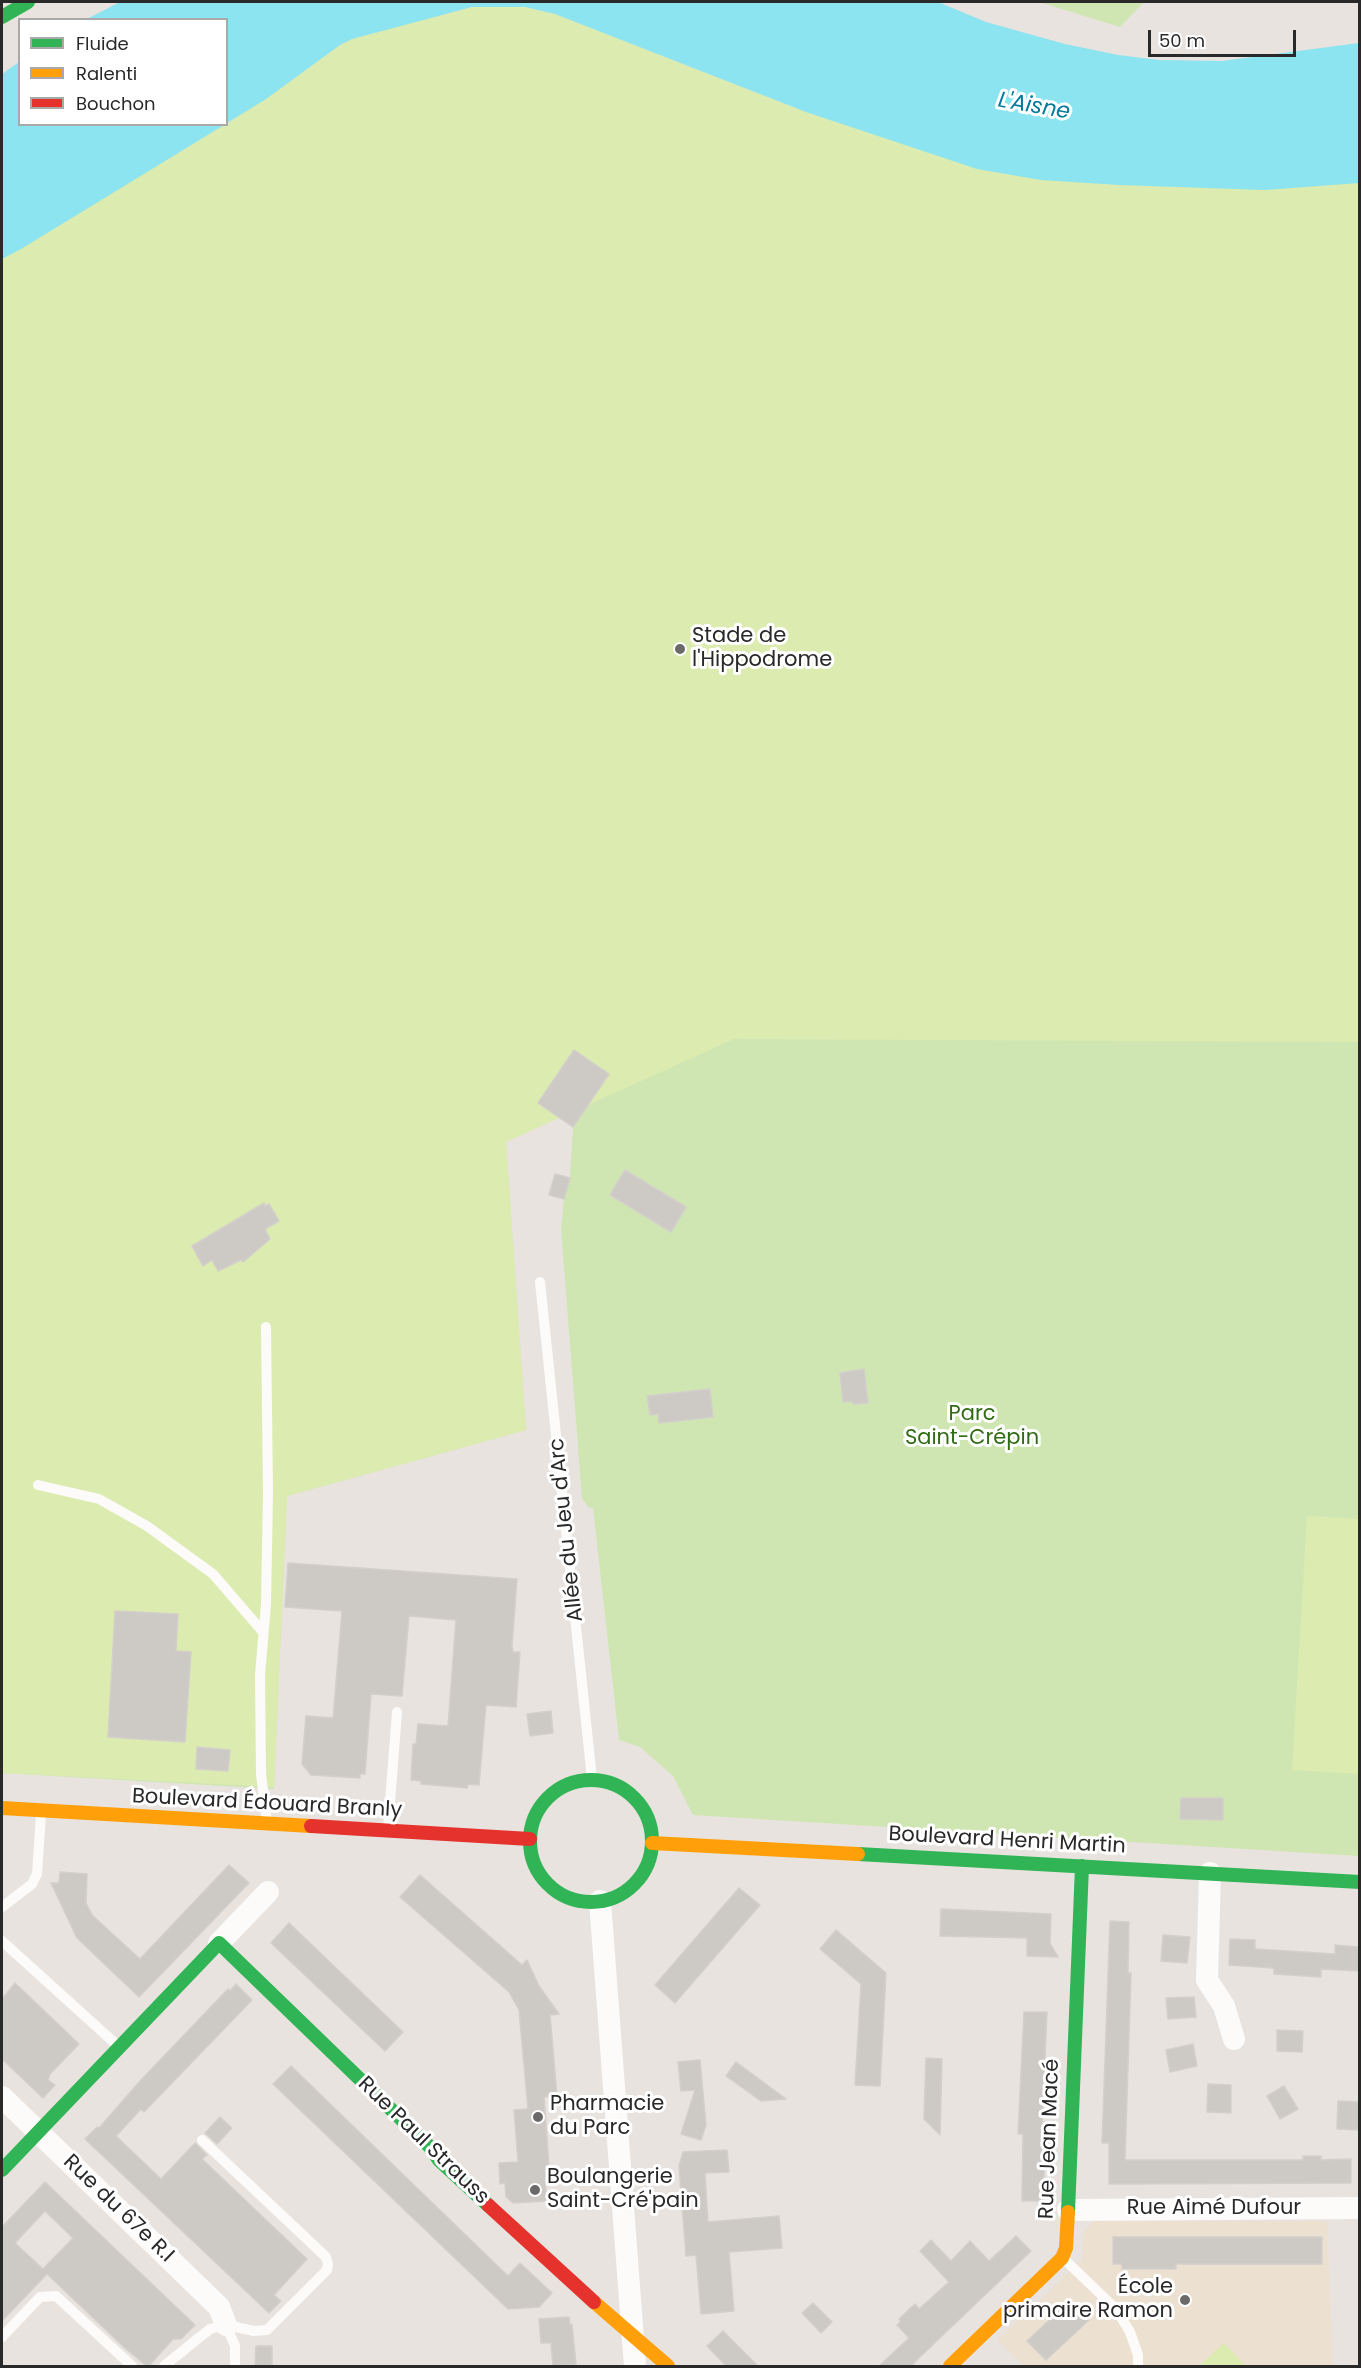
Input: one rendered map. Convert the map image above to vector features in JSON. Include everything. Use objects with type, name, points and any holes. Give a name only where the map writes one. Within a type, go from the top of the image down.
[{"type":"street","points":[[2,17],[28,2]]},
{"type":"street","points":[[592,1779],[612,1783],[630,1793],[644,1809],[651,1828],[652,1843],[646,1869],[633,1885],[616,1897],[600,1901],[575,1900],[557,1892],[543,1879],[533,1862],[530,1839],[532,1822],[541,1805],[555,1791],[572,1782],[592,1779]]},
{"type":"street","name":"Boulevard Édouard Branly","points":[[2,1808],[530,1839]]},
{"type":"street","name":"Boulevard Henri Martin","points":[[652,1843],[1359,1882]]},
{"type":"street","name":"Rue Jean Macé","points":[[1062,2258],[1066,2247],[1068,2210],[1082,1866]]},
{"type":"street","points":[[1210,1873],[1207,1980],[1224,2006],[1234,2040]]},
{"type":"street","points":[[2,2170],[268,1892]]},
{"type":"street","points":[[600,1901],[635,2367]]},
{"type":"street","name":"Rue Paul Strauss","points":[[219,1943],[430,2147],[440,2160],[587,2296],[668,2367]]},
{"type":"street","name":"Rue du 67e R.I","points":[[2,2097],[219,2307],[226,2325]]},
{"type":"street","name":"Rue Aimé Dufour","points":[[1068,2210],[1359,2208]]},
{"type":"street","points":[[950,2367],[1062,2258]]},
{"type":"lane","name":"Allée du Jeu d'Arc","points":[[540,1282],[592,1779]]},
{"type":"lane","points":[[266,1327],[268,1492],[260,1675],[261,1774],[268,1825]]},
{"type":"lane","points":[[38,1485],[99,1499],[147,1526],[213,1574],[263,1632]]},
{"type":"lane","points":[[388,1832],[397,1712]]},
{"type":"lane","points":[[2,1907],[32,1884],[37,1874],[41,1811]]},
{"type":"lane","points":[[2,1941],[119,2047]]},
{"type":"lane","points":[[164,2367],[210,2329],[226,2325],[254,2331],[267,2330],[327,2270],[326,2257],[202,2140]]},
{"type":"lane","points":[[1062,2258],[1116,2309],[1130,2332],[1138,2355],[1138,2367]]},
{"type":"lane","points":[[2,2337],[40,2297],[56,2296],[132,2367]]},
{"type":"lane","points":[[226,2325],[235,2346],[235,2367]]},
{"type":"shaded area","name":"École primaire Ramon","points":[[1093,2221],[1327,2221],[1333,2366],[1024,2366],[997,2340],[1082,2260],[1084,2232]]},
{"type":"green space","points":[[1039,2],[1144,2],[1120,27]]},
{"type":"green space","name":"Stade de l'Hippodrome","points":[[472,7],[525,7],[555,14],[806,112],[854,128],[1359,183],[1359,1042],[734,1039],[506,1142],[526,1430],[287,1496],[274,1787],[2,1773],[2,259],[223,126],[228,126],[228,123],[352,39]]},
{"type":"green space","name":"Stade de l'Hippodrome","points":[[555,14],[794,108],[977,169],[1041,180],[1359,183],[1359,1856],[693,1815],[673,1776],[640,1747],[619,1740],[593,1508],[589,1508],[582,1498],[561,1229],[564,1199],[570,1178],[573,1127],[609,1074],[575,1051],[506,1142],[526,1430],[287,1496],[274,1789],[2,1773],[2,259],[223,126],[228,126],[228,123],[352,39],[432,16]]},
{"type":"green space","points":[[1307,1516],[1359,1519],[1359,1774],[1292,1770]]},
{"type":"green space","points":[[1224,2343],[1246,2366],[1199,2366]]},
{"type":"water","name":"L'Aisne","points":[[120,2],[938,2],[986,22],[1065,44],[1118,55],[1159,60],[1222,61],[1359,43],[1359,183],[1265,190],[1119,185],[1041,180],[977,169],[806,112],[555,14],[525,7],[472,7],[352,39],[228,122],[228,18],[89,18]]},
{"type":"water","points":[[18,63],[18,126],[222,126],[2,259],[2,74]]},
{"type":"building","points":[[574,1050],[609,1074],[573,1127],[538,1103]]},
{"type":"building","points":[[625,1170],[686,1207],[671,1232],[610,1195]]},
{"type":"building","points":[[555,1174],[570,1178],[564,1199],[549,1195]]},
{"type":"building","points":[[264,1203],[265,1206],[269,1204],[279,1221],[265,1229],[270,1239],[243,1262],[241,1260],[218,1271],[212,1260],[203,1266],[192,1246]]},
{"type":"building","points":[[864,1369],[868,1403],[843,1402],[840,1373]]},
{"type":"building","points":[[710,1389],[713,1417],[659,1423],[658,1414],[650,1415],[647,1396]]},
{"type":"building","points":[[288,1563],[517,1579],[512,1646],[513,1652],[520,1652],[516,1707],[486,1705],[479,1785],[468,1784],[467,1788],[421,1784],[421,1781],[411,1780],[413,1744],[416,1744],[418,1724],[448,1726],[456,1620],[409,1616],[402,1696],[371,1694],[365,1774],[360,1774],[360,1778],[311,1775],[302,1764],[306,1716],[333,1718],[342,1611],[285,1607]]},
{"type":"building","points":[[115,1611],[178,1614],[176,1651],[191,1652],[185,1742],[108,1737]]},
{"type":"building","points":[[551,1711],[553,1733],[530,1736],[527,1714]]},
{"type":"building","points":[[197,1747],[230,1750],[228,1771],[196,1769]]},
{"type":"building","points":[[1181,1798],[1223,1798],[1223,1820],[1180,1819]]},
{"type":"building","points":[[229,1865],[249,1883],[139,1997],[77,1938],[51,1883],[59,1883],[60,1872],[87,1874],[86,1903],[92,1915],[140,1959]]},
{"type":"building","points":[[420,1875],[522,1965],[527,1960],[539,1986],[559,2014],[550,2015],[557,2096],[544,2097],[550,2180],[545,2180],[547,2201],[513,2203],[506,2197],[505,2183],[500,2184],[499,2163],[518,2162],[514,2110],[528,2109],[519,2010],[509,1992],[400,1897]]},
{"type":"building","points":[[739,1888],[760,1905],[675,2003],[655,1985]]},
{"type":"building","points":[[941,1909],[1051,1914],[1050,1943],[1058,1957],[1027,1956],[1027,1938],[940,1936]]},
{"type":"building","points":[[1110,1921],[1129,1922],[1128,1973],[1131,1973],[1125,2160],[1303,2160],[1303,2156],[1321,2156],[1321,2160],[1351,2159],[1351,2183],[1109,2184],[1109,2143],[1102,2143]]},
{"type":"building","points":[[289,1923],[403,2032],[385,2051],[271,1943]]},
{"type":"building","points":[[836,1930],[886,1973],[880,2086],[855,2085],[861,1984],[820,1949]]},
{"type":"building","points":[[1163,1935],[1190,1937],[1187,1963],[1161,1961]]},
{"type":"building","points":[[1230,1939],[1255,1940],[1255,1949],[1335,1954],[1335,1945],[1359,1947],[1359,1971],[1321,1969],[1321,1977],[1274,1974],[1274,1968],[1229,1965]]},
{"type":"building","points":[[15,1983],[79,2044],[50,2074],[48,2080],[55,2085],[43,2098],[2,2059],[2,1999]]},
{"type":"building","points":[[236,1984],[252,2000],[144,2112],[141,2109],[116,2136],[161,2179],[195,2143],[207,2155],[202,2159],[307,2259],[274,2295],[281,2301],[269,2313],[85,2139],[97,2127],[99,2128],[140,2081],[228,1989],[230,1991]]},
{"type":"building","points":[[1194,1997],[1196,2017],[1168,2019],[1166,1998]]},
{"type":"building","points":[[1024,2012],[1047,2012],[1042,2122],[1046,2122],[1043,2201],[1022,2201],[1023,2134],[1018,2134]]},
{"type":"building","points":[[1277,2030],[1303,2031],[1302,2052],[1277,2051]]},
{"type":"building","points":[[1193,2044],[1197,2066],[1170,2072],[1166,2050]]},
{"type":"building","points":[[926,2058],[942,2059],[940,2135],[924,2119]]},
{"type":"building","points":[[700,2060],[706,2125],[701,2140],[681,2134],[695,2090],[681,2091],[678,2062]]},
{"type":"building","points":[[736,2062],[786,2099],[761,2101],[726,2076]]},
{"type":"building","points":[[291,2066],[508,2276],[520,2263],[552,2293],[539,2307],[508,2309],[273,2084]]},
{"type":"building","points":[[1208,2084],[1231,2085],[1231,2113],[1207,2112]]},
{"type":"building","points":[[1284,2086],[1298,2109],[1280,2119],[1267,2096]]},
{"type":"building","points":[[1338,2101],[1359,2102],[1359,2130],[1337,2129]]},
{"type":"building","points":[[220,2117],[232,2128],[217,2144],[205,2133]]},
{"type":"building","points":[[727,2150],[729,2172],[705,2173],[708,2222],[779,2216],[782,2248],[729,2252],[734,2311],[701,2314],[696,2255],[686,2256],[679,2166],[683,2152]]},
{"type":"building","points":[[45,2182],[195,2325],[181,2339],[173,2339],[148,2367],[47,2274],[2,2321],[2,2227]],"holes":[[[45,2211],[73,2238],[43,2269],[15,2243]]]},
{"type":"building","points":[[1016,2236],[1031,2251],[910,2367],[878,2367],[909,2338],[897,2325],[901,2321],[899,2319],[915,2304],[919,2309],[949,2282],[920,2251],[931,2240],[951,2261],[970,2241],[989,2261]]},
{"type":"building","points":[[1113,2237],[1322,2237],[1322,2264],[1176,2264],[1176,2269],[1122,2269],[1122,2264],[1113,2264]]},
{"type":"building","points":[[1070,2301],[1089,2320],[1046,2360],[1027,2341]]},
{"type":"building","points":[[813,2303],[832,2322],[821,2333],[802,2313]]},
{"type":"building","points":[[569,2317],[570,2325],[572,2324],[576,2364],[553,2366],[551,2343],[541,2343],[539,2319]]},
{"type":"building","points":[[723,2331],[759,2367],[727,2367],[707,2346]]},
{"type":"building","points":[[256,2346],[272,2346],[272,2367],[255,2367]]},
{"type":"traffic: fast","points":[[2,17],[28,2]]},
{"type":"traffic: fast","points":[[591,1780],[614,1785],[625,1790],[634,1798],[642,1807],[647,1818],[652,1841],[647,1864],[642,1875],[634,1884],[625,1892],[614,1897],[591,1902],[568,1897],[557,1892],[548,1884],[540,1875],[535,1864],[530,1841],[535,1818],[540,1807],[548,1798],[557,1790],[568,1785],[591,1780]]},
{"type":"traffic: fast","points":[[858,1854],[1360,1882]]},
{"type":"traffic: fast","points":[[1068,2212],[1082,1866]]},
{"type":"traffic: fast","points":[[2,2170],[219,1943],[430,2147],[439,2160],[488,2205]]},
{"type":"traffic: slow","points":[[2,1808],[311,1826]]},
{"type":"traffic: slow","points":[[652,1843],[858,1854]]},
{"type":"traffic: slow","points":[[950,2366],[1062,2258],[1066,2248],[1068,2212]]},
{"type":"traffic: slow","points":[[594,2302],[668,2366]]},
{"type":"traffic: jam","points":[[311,1826],[530,1839]]},
{"type":"traffic: jam","points":[[488,2205],[594,2302]]},
{"type":"place","name":"Stade de l'Hippodrome","points":[[680,649]]},
{"type":"place","name":"Pharmacie du Parc","points":[[538,2117]]},
{"type":"place","name":"Boulangerie Saint-Cré'pain","points":[[535,2190]]},
{"type":"place","name":"École primaire Ramon","points":[[1185,2300]]},
{"type":"park label","name":"Parc Saint-Crépin","points":[[972,1427]]}]
